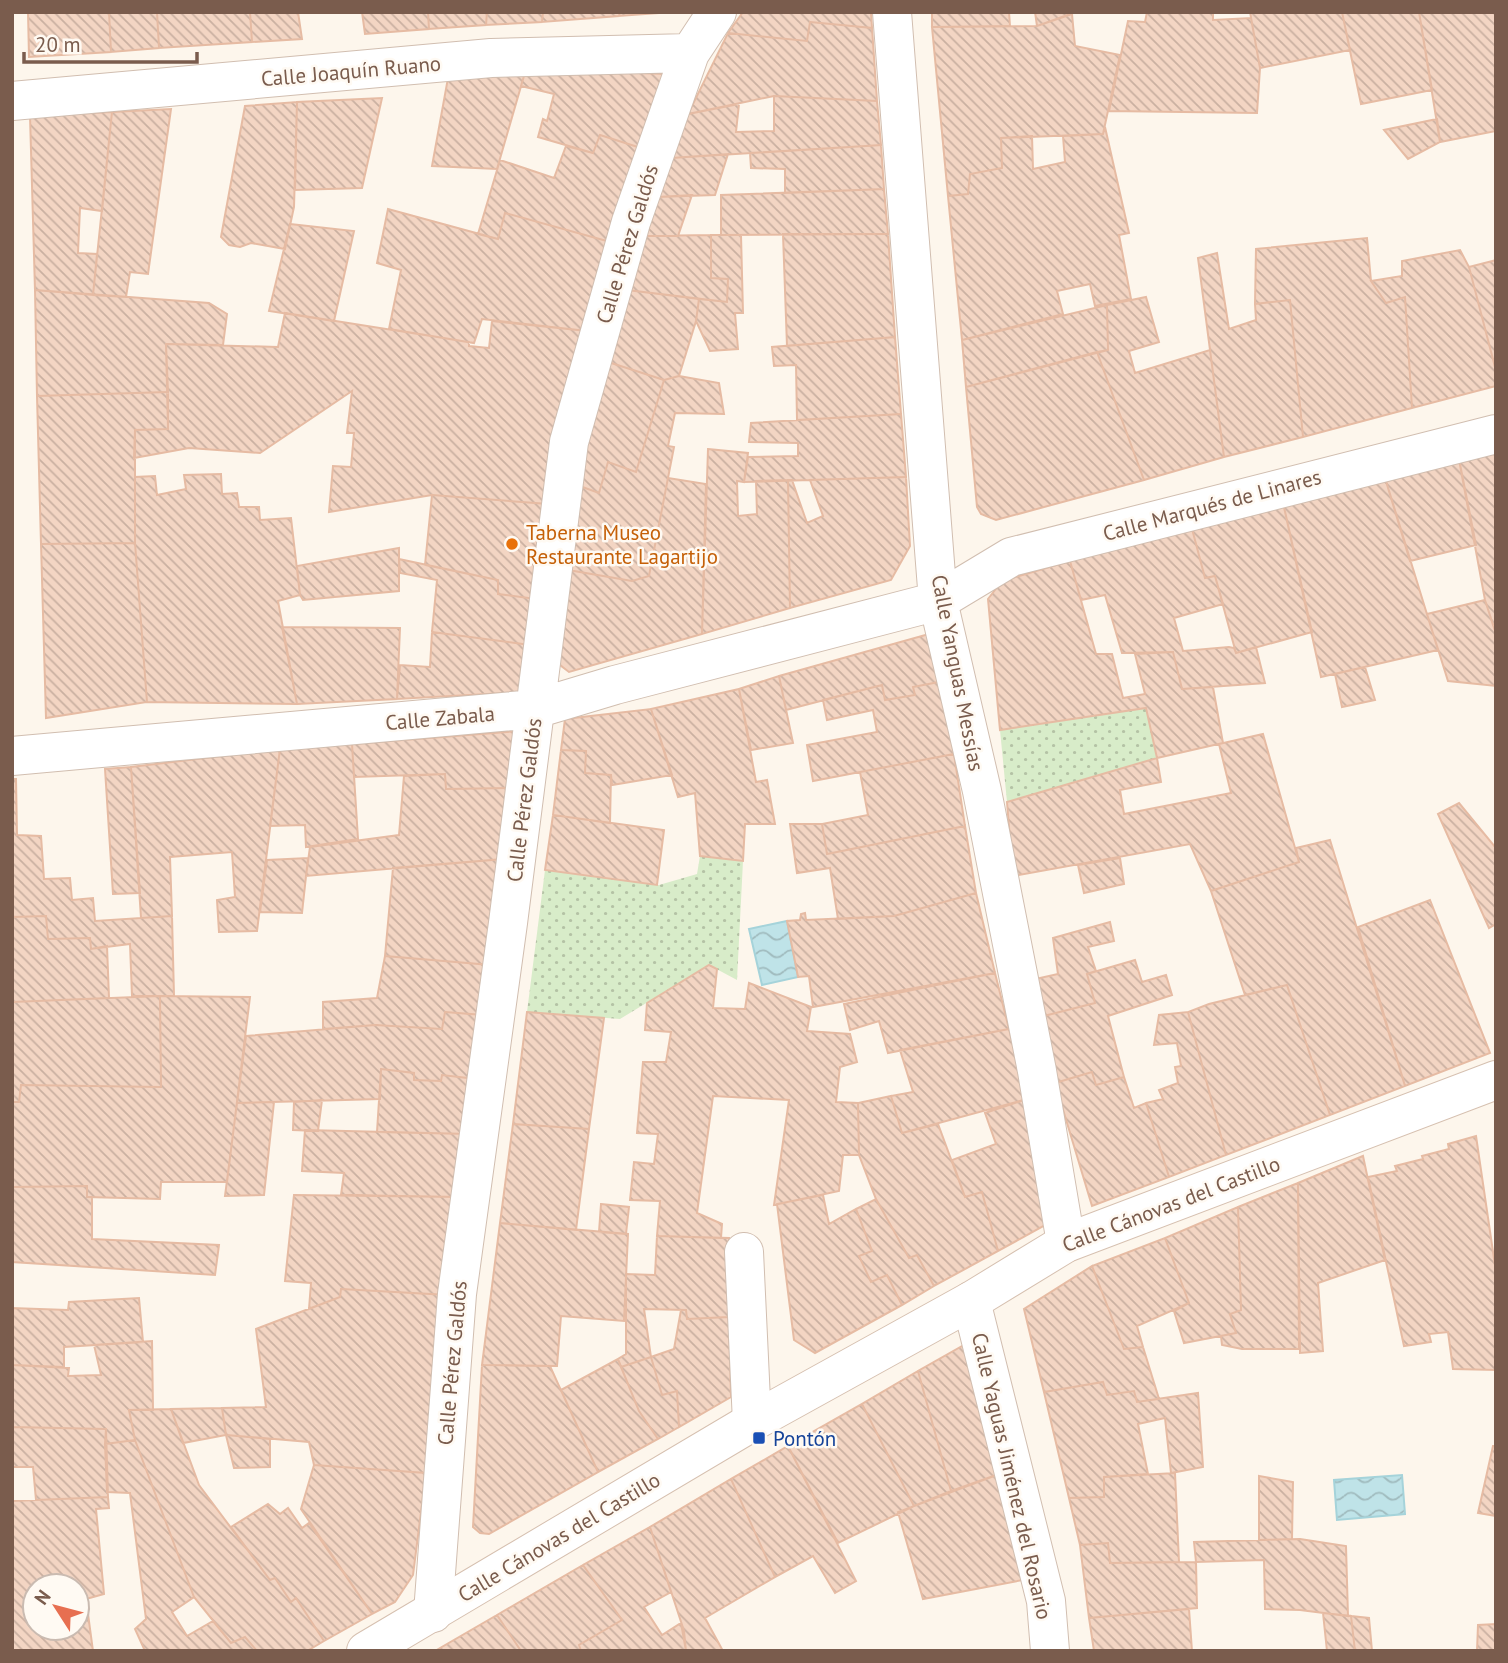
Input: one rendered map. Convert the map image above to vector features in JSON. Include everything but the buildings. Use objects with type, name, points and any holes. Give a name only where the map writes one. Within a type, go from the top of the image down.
[{"type":"street","name":"Calle Pérez Galdós","points":[[433,1613],[457,1294],[569,442],[631,222],[690,53],[717,12]]},
{"type":"street","name":"Calle Yanguas Messías","points":[[892,12],[938,601],[982,791],[1037,1071],[1066,1243]]},
{"type":"street","name":"Calle Joaquín Ruano","points":[[12,101],[491,58],[690,53]]},
{"type":"street","name":"Calle Marqués de Linares","points":[[938,601],[1011,557],[1496,433]]},
{"type":"street","name":"Calle Zabala","points":[[12,757],[535,709],[615,685],[938,601]]},
{"type":"street","name":"Calle Cánovas del Castillo","points":[[366,1651],[751,1422],[971,1301],[1066,1243],[1496,1080]]},
{"type":"street","points":[[744,1252],[751,1422]]},
{"type":"street","name":"Calle Yaguas Jiménez del Rosario","points":[[971,1301],[1046,1601],[1050,1651]]},
{"type":"green space","points":[[1146,708],[1157,758],[1007,802],[1000,730]]},
{"type":"green space","points":[[700,856],[743,861],[737,980],[709,965],[620,1019],[527,1012],[545,870],[659,885],[697,874]]},
{"type":"water","points":[[787,921],[798,977],[762,985],[749,929]]},
{"type":"water","points":[[1402,1475],[1405,1514],[1337,1520],[1334,1480]]},
{"type":"place","name":"Taberna Museo Restaurante Lagartijo","points":[[512,544]]},
{"type":"place","name":"Pontón","points":[[759,1438]]}]
